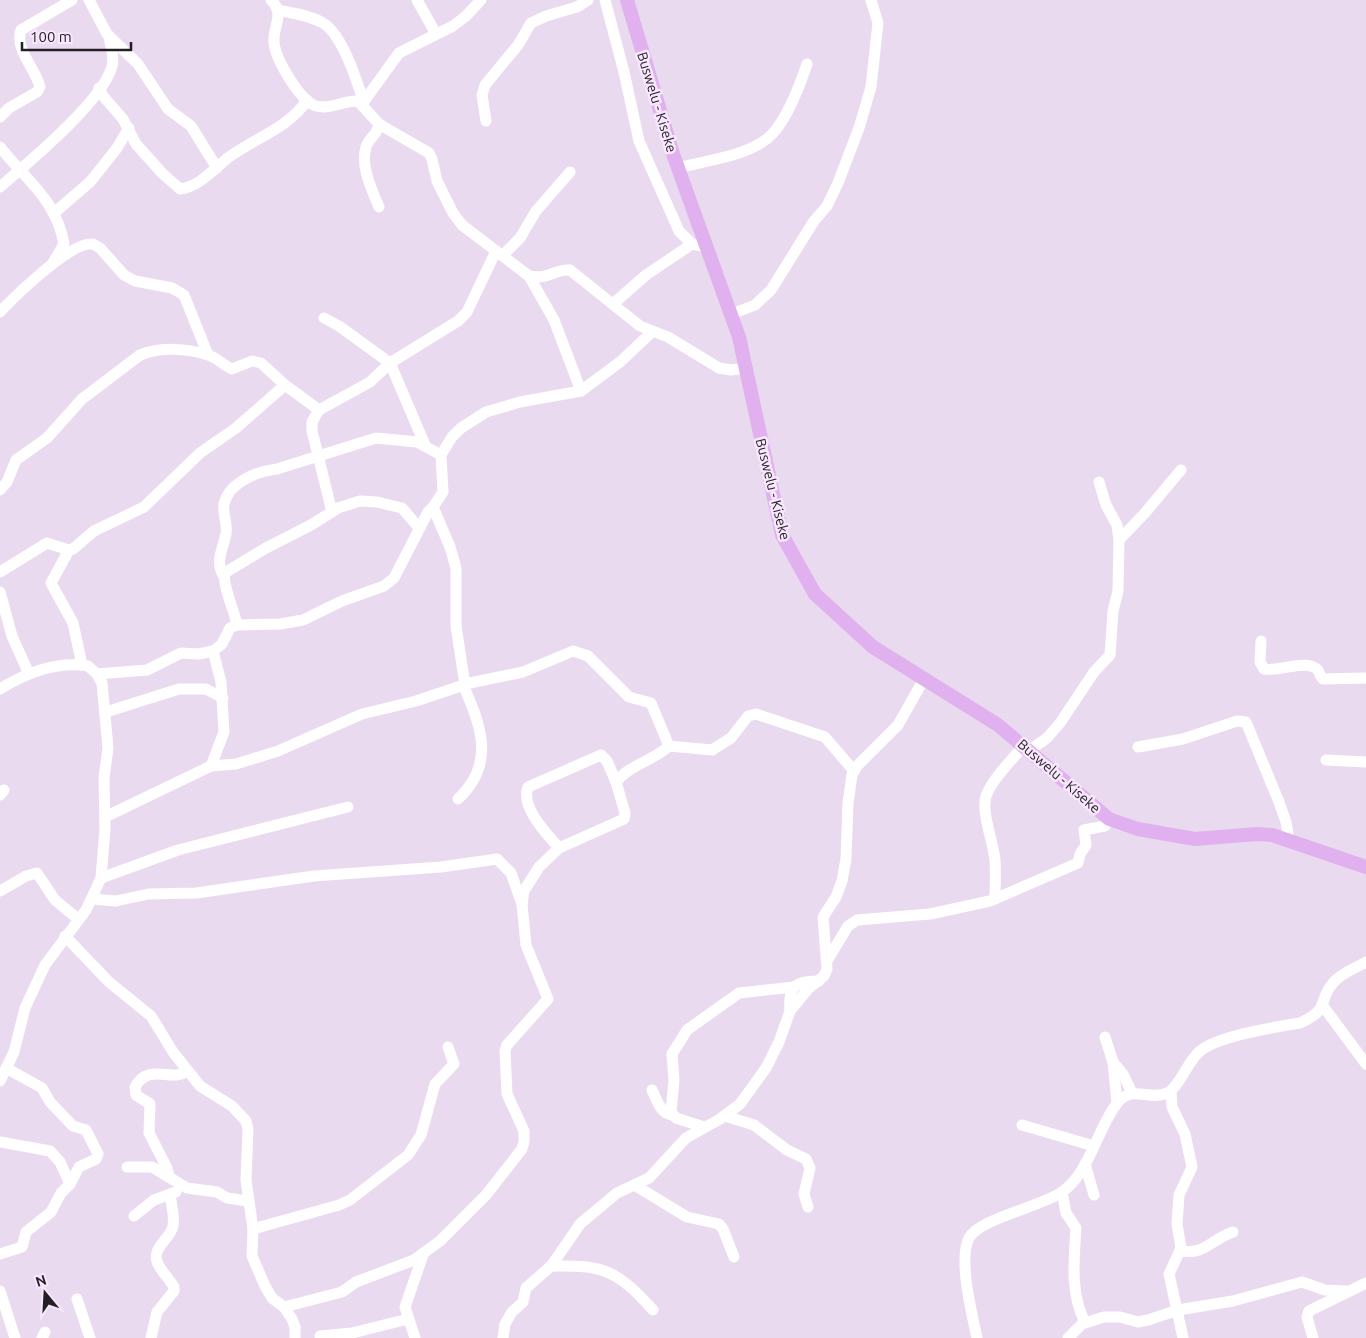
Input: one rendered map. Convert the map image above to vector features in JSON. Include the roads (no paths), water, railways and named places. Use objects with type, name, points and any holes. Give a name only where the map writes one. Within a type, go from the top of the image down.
[{"type":"main road","name":"Buswelu - Kiseke","points":[[627,0],[678,168],[732,314],[746,368],[782,536],[816,594],[873,647],[998,725],[1109,819],[1138,829],[1195,839],[1257,834],[1272,835],[1366,867]]},
{"type":"street","points":[[0,117],[9,108],[37,92],[40,87],[22,48],[20,40],[21,30],[72,0]]},
{"type":"street","points":[[89,0],[109,36],[138,64],[168,109],[191,126],[217,168]]},
{"type":"street","points":[[416,0],[436,34]]},
{"type":"street","points":[[363,103],[398,53],[453,26],[466,16],[481,0]]},
{"type":"street","points":[[486,121],[482,95],[485,85],[518,45],[531,23],[546,16],[577,7],[588,0]]},
{"type":"street","points":[[605,0],[624,72],[638,141],[669,212],[684,238],[692,244],[707,247]]},
{"type":"street","points":[[732,314],[755,305],[771,290],[814,220],[827,206],[835,189],[857,136],[871,87],[878,23],[871,0]]},
{"type":"street","points":[[274,5],[279,19],[274,37],[278,58],[283,69],[307,100],[318,106],[353,101],[363,103]]},
{"type":"street","points":[[274,5],[311,18],[330,28],[351,68],[363,103],[380,124],[428,153],[432,159],[437,181],[454,213],[466,230],[530,276],[554,320],[581,391]]},
{"type":"street","points":[[0,187],[71,123],[99,88],[113,64],[109,36]]},
{"type":"street","points":[[678,168],[737,153],[769,137],[781,123],[799,87],[807,64]]},
{"type":"street","points":[[99,88],[129,128],[136,144],[149,160],[180,189],[190,187],[282,125],[296,114],[307,100]]},
{"type":"street","points":[[379,208],[369,183],[365,158],[366,146],[379,130],[380,124]]},
{"type":"street","points":[[54,213],[90,182],[117,148],[129,128]]},
{"type":"street","points":[[0,146],[33,182],[54,213],[64,244],[50,267]]},
{"type":"street","points":[[332,512],[320,457],[312,431],[312,422],[319,410],[370,382],[390,363],[458,321],[467,312],[499,253],[520,238],[536,211],[570,172]]},
{"type":"street","points":[[0,312],[31,280],[79,247],[90,243],[96,245],[124,276],[135,281],[172,288],[184,295],[208,355]]},
{"type":"street","points":[[613,304],[646,275],[692,244]]},
{"type":"street","points":[[530,276],[541,278],[563,270],[570,270],[640,326],[668,337],[719,368],[731,370],[746,368]]},
{"type":"street","points":[[324,318],[339,326],[390,363],[425,445]]},
{"type":"street","points":[[97,674],[147,670],[181,653],[199,654],[213,651],[222,644],[230,628],[237,625],[280,624],[303,620],[342,601],[384,586],[394,578],[419,528],[443,492],[440,455],[452,437],[461,428],[486,412],[520,402],[581,391],[620,362],[653,330]]},
{"type":"street","points":[[0,490],[8,482],[16,460],[47,438],[82,399],[140,356],[164,349],[208,355],[232,368],[252,361],[262,363],[285,385],[319,410]]},
{"type":"street","points":[[82,665],[73,623],[51,583],[69,550],[94,531],[144,507],[200,453],[236,428],[285,385]]},
{"type":"street","points":[[237,625],[219,562],[228,525],[224,505],[233,488],[265,470],[277,469],[320,457],[376,438],[396,439],[425,445],[440,455]]},
{"type":"street","points":[[1119,540],[1181,470]]},
{"type":"street","points":[[994,899],[995,861],[991,834],[984,809],[991,787],[1026,748],[1047,738],[1060,723],[1094,672],[1110,655],[1113,610],[1118,592],[1119,540],[1117,525],[1106,505],[1099,482]]},
{"type":"street","points":[[223,575],[266,548],[299,532],[338,508],[360,501],[377,502],[402,508],[419,528]]},
{"type":"street","points":[[433,507],[456,568],[456,626],[464,685],[481,730],[482,756],[477,772],[458,799]]},
{"type":"street","points":[[0,572],[47,543],[69,550]]},
{"type":"street","points":[[0,592],[12,636],[29,674]]},
{"type":"street","points":[[1261,641],[1260,662],[1264,669],[1283,670],[1299,665],[1308,665],[1316,668],[1323,679],[1366,678]]},
{"type":"street","points":[[211,766],[224,732],[223,698],[213,651]]},
{"type":"street","points":[[105,817],[211,766],[236,764],[278,751],[362,714],[416,701],[464,685],[523,672],[573,651],[588,656],[629,697],[651,703],[668,746]]},
{"type":"street","points":[[0,689],[29,674],[50,668],[88,666],[97,674],[102,683],[108,748],[104,778],[105,817],[101,878],[92,899],[45,965],[25,1008],[14,1052],[0,1081]]},
{"type":"street","points":[[790,1011],[827,970],[823,917],[836,897],[842,881],[848,841],[848,803],[854,771],[898,725],[924,679]]},
{"type":"street","points":[[106,712],[179,689],[206,689],[223,698]]},
{"type":"street","points":[[668,746],[712,750],[731,738],[748,716],[756,714],[825,737],[854,771]]},
{"type":"street","points":[[1138,747],[1182,739],[1237,721],[1246,722],[1280,802],[1289,841]]},
{"type":"street","points":[[616,782],[628,771],[660,754],[668,746]]},
{"type":"street","points":[[522,904],[524,891],[530,880],[559,848],[624,819],[625,813],[616,782],[604,757],[601,755],[528,787],[530,807],[542,828],[559,848]]},
{"type":"street","points":[[1326,760],[1366,762]]},
{"type":"street","points":[[101,878],[178,850],[348,807]]},
{"type":"street","points":[[827,961],[848,926],[857,920],[930,914],[981,904],[1078,864],[1080,854],[1086,845],[1084,830],[1105,826],[1109,819]]},
{"type":"street","points":[[92,899],[116,901],[148,894],[196,893],[314,876],[441,868],[488,858],[497,859],[511,873],[522,904],[526,945],[548,999],[507,1045],[505,1051],[506,1094],[524,1131],[522,1149],[486,1195],[440,1241],[423,1255],[405,1264],[356,1282],[342,1292],[284,1307]]},
{"type":"street","points":[[0,891],[26,876],[37,873],[55,900],[78,919]]},
{"type":"street","points":[[65,936],[109,982],[151,1016],[200,1086],[232,1106],[246,1120],[248,1129],[246,1180],[253,1229],[252,1256],[256,1271],[272,1298],[284,1307],[295,1333]]},
{"type":"street","points":[[977,1338],[966,1273],[966,1243],[981,1225],[1043,1203],[1062,1192],[1085,1164],[1117,1104],[1132,1093],[1156,1096],[1171,1091],[1194,1057],[1204,1048],[1240,1034],[1300,1023],[1315,1015],[1323,1006],[1334,982],[1366,962]]},
{"type":"street","points":[[562,1261],[580,1224],[617,1193],[636,1186],[649,1178],[686,1138],[704,1126],[725,1116],[740,1104],[756,1084],[779,1042],[790,1011],[790,993],[800,982],[819,981]]},
{"type":"street","points":[[672,1115],[672,1054],[687,1030],[739,993],[794,987]]},
{"type":"street","points":[[1323,1006],[1366,1064]]},
{"type":"street","points":[[1105,1037],[1113,1062],[1117,1104]]},
{"type":"street","points":[[253,1229],[339,1205],[350,1200],[398,1164],[416,1144],[435,1084],[454,1064],[448,1048]]},
{"type":"street","points":[[1113,1062],[1123,1074],[1132,1093]]},
{"type":"street","points":[[0,1254],[19,1250],[26,1232],[51,1212],[61,1193],[70,1184],[79,1167],[96,1159],[98,1155],[86,1130],[73,1126],[50,1102],[42,1088],[6,1068]]},
{"type":"street","points":[[169,1177],[167,1168],[148,1133],[150,1104],[136,1095],[135,1087],[149,1075],[159,1072],[177,1076],[188,1071]]},
{"type":"street","points":[[652,1090],[664,1112],[704,1126]]},
{"type":"street","points":[[1171,1091],[1172,1107],[1185,1134],[1192,1167],[1181,1188],[1176,1216],[1180,1251],[1169,1274],[1183,1338]]},
{"type":"street","points":[[725,1116],[754,1125],[787,1150],[806,1159],[810,1168],[804,1194],[808,1207]]},
{"type":"street","points":[[1022,1125],[1094,1146]]},
{"type":"street","points":[[0,1142],[50,1151],[60,1162],[70,1184]]},
{"type":"street","points":[[1085,1164],[1094,1194]]},
{"type":"street","points":[[127,1166],[152,1167],[187,1188],[217,1192],[227,1198],[248,1201]]},
{"type":"street","points":[[636,1186],[687,1217],[719,1224],[734,1257]]},
{"type":"street","points":[[134,1216],[154,1200],[187,1188]]},
{"type":"street","points":[[1062,1192],[1066,1213],[1076,1228],[1073,1261],[1076,1293],[1085,1322]]},
{"type":"street","points":[[151,1338],[157,1312],[174,1291],[174,1287],[156,1258],[161,1244],[172,1230],[174,1223],[170,1194]]},
{"type":"street","points":[[1180,1251],[1200,1252],[1219,1238],[1233,1232]]},
{"type":"street","points":[[415,1338],[405,1307],[423,1255]]},
{"type":"street","points":[[503,1338],[506,1320],[523,1302],[526,1288],[550,1266],[562,1261],[595,1267],[610,1272],[631,1285],[654,1310]]},
{"type":"street","points":[[405,1264],[416,1274]]},
{"type":"street","points":[[1068,1338],[1085,1322],[1112,1316],[1138,1322],[1178,1310],[1233,1302],[1302,1282],[1309,1283],[1319,1289],[1346,1291]]},
{"type":"street","points":[[1313,1338],[1308,1314],[1314,1308],[1366,1283]]},
{"type":"street","points":[[0,1291],[15,1338]]},
{"type":"street","points":[[77,1299],[90,1338]]},
{"type":"street","points":[[295,1333],[298,1304]]},
{"type":"street","points":[[320,1336],[352,1332],[408,1320]]}]
